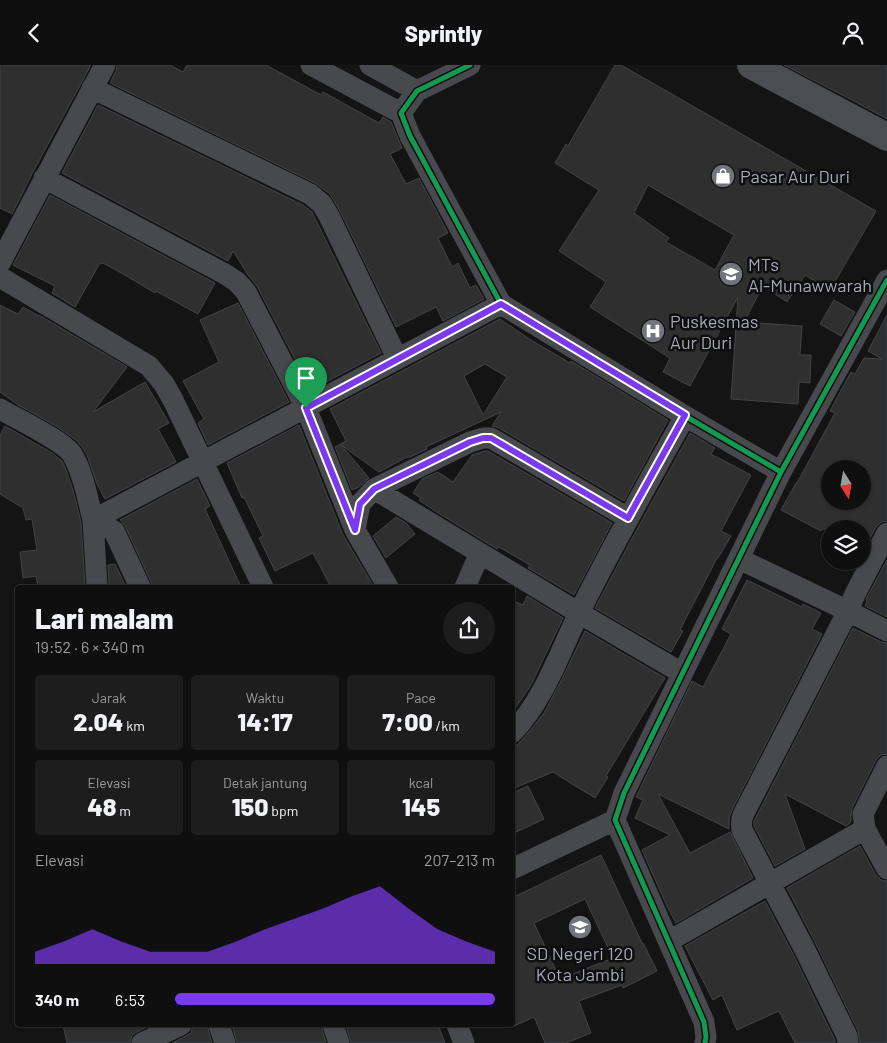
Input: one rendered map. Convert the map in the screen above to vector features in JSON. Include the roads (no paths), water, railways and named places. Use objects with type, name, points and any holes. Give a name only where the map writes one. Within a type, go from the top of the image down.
[{"type":"street","points":[[0,263],[105,65]]},
{"type":"street","points":[[311,65],[401,113],[410,136],[501,304],[782,472]]},
{"type":"street","points":[[370,65],[417,91]]},
{"type":"street","points":[[401,113],[417,91],[470,65]]},
{"type":"street","points":[[751,65],[887,137]]},
{"type":"street","points":[[92,88],[310,194],[322,204],[397,358]]},
{"type":"street","points":[[44,178],[225,274],[237,282],[246,292],[306,408],[355,530],[387,585]]},
{"type":"street","points":[[0,277],[150,366],[164,384],[173,400],[262,585]]},
{"type":"street","points":[[705,1043],[704,1023],[615,820],[624,793],[738,559],[782,472],[887,280]]},
{"type":"street","points":[[94,520],[501,304]]},
{"type":"street","points":[[0,409],[57,441],[71,453],[79,468],[94,520],[97,585]]},
{"type":"street","points":[[515,729],[531,710],[546,683],[579,613],[628,518],[685,415]]},
{"type":"street","points":[[355,530],[360,504],[374,489],[470,442],[483,438],[491,438],[628,518]]},
{"type":"street","points":[[374,489],[682,673]]},
{"type":"street","points":[[94,520],[114,531],[139,585]]},
{"type":"street","points":[[848,1043],[847,1036],[819,977],[742,830],[742,818],[887,533]]},
{"type":"street","points":[[466,585],[480,553]]},
{"type":"street","points":[[738,559],[887,631]]},
{"type":"street","points":[[887,766],[863,815],[865,829],[887,869]]},
{"type":"street","points":[[515,868],[615,820]]},
{"type":"street","points":[[669,941],[865,829]]},
{"type":"street","points":[[142,1043],[178,1027]]},
{"type":"street","points":[[220,1027],[225,1043]]},
{"type":"street","points":[[334,1027],[339,1043]]},
{"type":"street","points":[[458,1027],[464,1043]]},
{"type":"place","name":"Pasar Aur Duri","points":[[723,176]]},
{"type":"place","name":"MTs Al-Munawwarah","points":[[731,274]]},
{"type":"place","name":"Puskesmas Aur Duri","points":[[653,331]]},
{"type":"place","name":"SD Negeri 120 Kota Jambi","points":[[580,927]]}]
